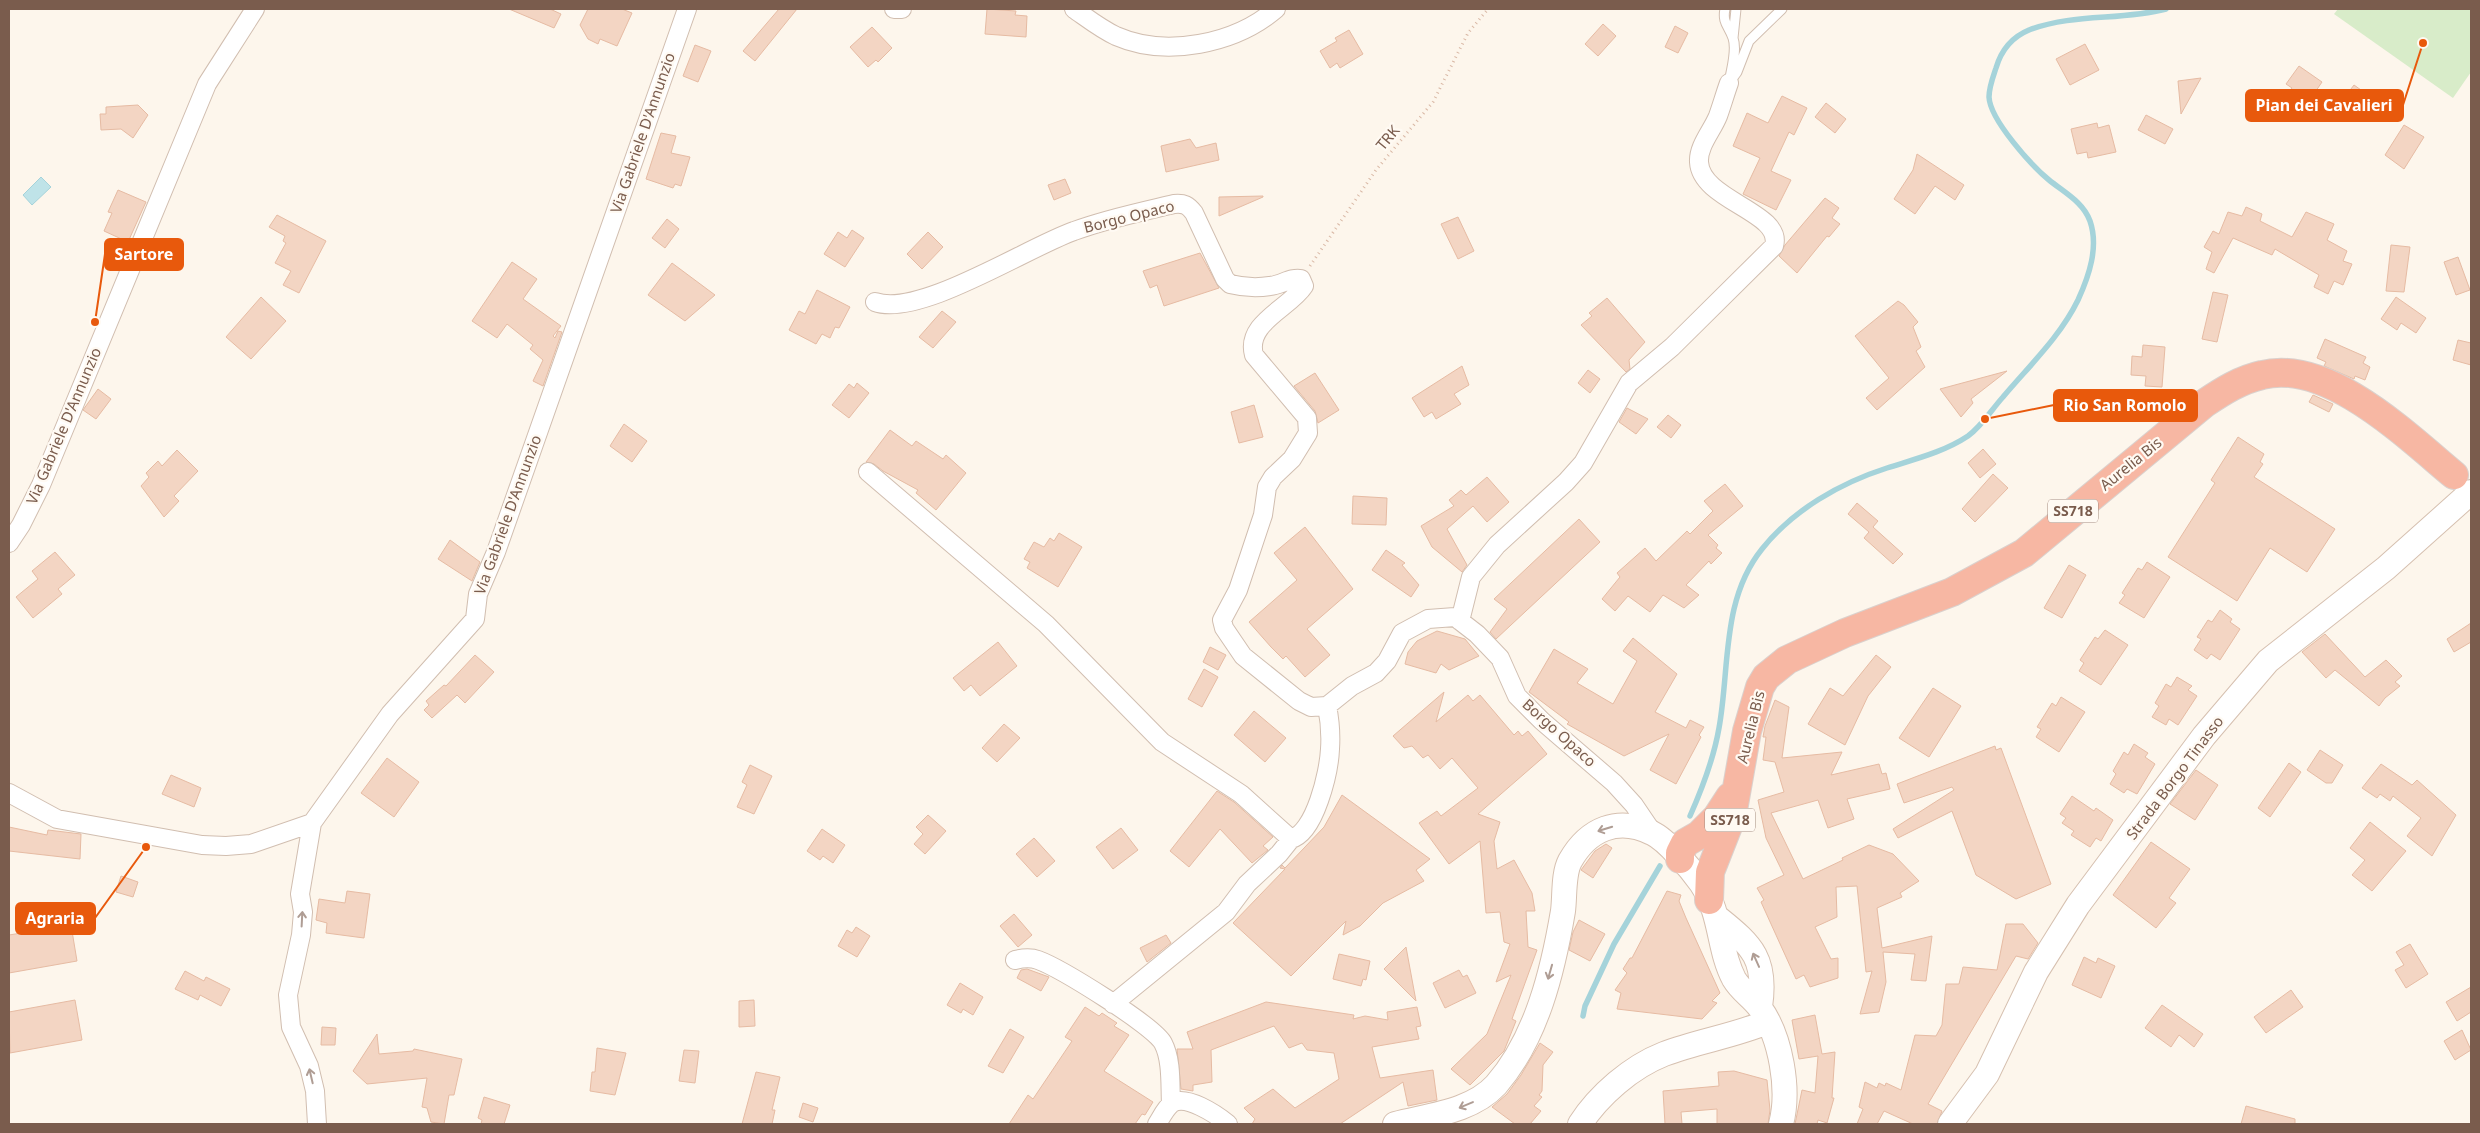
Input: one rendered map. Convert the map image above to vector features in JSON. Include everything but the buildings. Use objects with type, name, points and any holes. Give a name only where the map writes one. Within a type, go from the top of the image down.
[{"type":"highway","name":"Aurelia Bis","points":[[1739,780],[1747,731],[1760,687],[1766,677],[1776,668],[1787,660],[1845,633],[1952,592],[2024,553],[2205,403],[2235,384],[2264,374],[2295,373],[2340,388],[2373,410],[2463,483]]},
{"type":"highway","name":"SS718","points":[[1686,855],[1698,835],[1717,817],[1739,780]]},
{"type":"highway","name":"SS718","points":[[1714,909],[1710,872],[1714,857],[1732,816],[1739,780]]},
{"type":"highway","name":"SS718","points":[[1657,836],[1701,865],[1714,857]]},
{"type":"main road","name":"Strada Borgo Tinasso","points":[[1950,1124],[1987,1074],[2036,972],[2078,906],[2204,736],[2268,661],[2386,568],[2437,522],[2463,483]]},
{"type":"main road","points":[[1396,1124],[1468,1105],[1495,1085],[1516,1057],[1544,992],[1555,952],[1569,863],[1583,841],[1593,833],[1610,827],[1626,826],[1657,836]]},
{"type":"main road","points":[[1686,855],[1733,942],[1726,962],[1758,1002],[1776,1042],[1782,1063],[1784,1112],[1781,1124]]},
{"type":"main road","points":[[1580,1124],[1598,1100],[1629,1074],[1758,1002]]},
{"type":"street","name":"Via Gabriele D'Annunzio","points":[[9,543],[41,485],[207,84],[255,9]]},
{"type":"street","name":"Via Gabriele D'Annunzio","points":[[312,822],[390,714],[475,619],[478,594],[496,552],[687,9]]},
{"type":"street","points":[[894,9],[902,9]]},
{"type":"street","points":[[1074,9],[1117,36],[1145,44],[1181,46],[1209,43],[1239,33],[1276,9]]},
{"type":"street","points":[[1301,280],[1304,286],[1299,294],[1272,316],[1254,337],[1251,345],[1254,355],[1307,418],[1308,433],[1292,459],[1272,477],[1267,487],[1263,515],[1238,590],[1222,620],[1224,628],[1243,656],[1299,701],[1311,707],[1327,706],[1352,686],[1376,672],[1387,661],[1402,633],[1413,626],[1444,616],[1455,617],[1460,621],[1471,577],[1496,546],[1566,482],[1583,463],[1629,384],[1686,333],[1774,246],[1775,237],[1771,230],[1759,218],[1710,186],[1700,169],[1701,149],[1718,117],[1729,83]]},
{"type":"street","name":"Borgo Opaco","points":[[875,302],[896,304],[932,296],[963,284],[1072,231],[1174,204],[1188,206],[1194,213],[1225,279],[1230,284],[1266,287],[1295,278],[1301,280]]},
{"type":"street","points":[[868,472],[908,504],[1046,624],[1162,742],[1241,794],[1291,839]]},
{"type":"street","name":"Borgo Opaco","points":[[1460,621],[1477,634],[1500,658],[1517,696],[1542,721],[1614,783],[1634,804],[1657,836]]},
{"type":"street","points":[[1113,1004],[1226,912],[1248,884],[1279,854],[1291,839],[1298,837],[1306,828],[1314,812],[1326,777],[1331,727],[1327,706]]},
{"type":"street","points":[[9,793],[57,819],[202,845],[251,844],[312,822],[300,894],[303,912],[301,935],[288,995],[292,1027],[309,1066],[315,1091],[317,1124]]},
{"type":"street","points":[[1015,960],[1026,958],[1038,960],[1148,1027],[1163,1044],[1167,1056],[1171,1104]]},
{"type":"street","points":[[1157,1124],[1171,1104],[1178,1102],[1190,1102],[1217,1114],[1228,1124]]},
{"type":"lane","points":[[1725,9],[1723,22],[1733,38]]},
{"type":"lane","points":[[1729,83],[1734,52],[1733,38],[1736,9]]},
{"type":"lane","points":[[1729,83],[1737,72],[1749,41],[1782,9]]},
{"type":"path","name":"TRK","points":[[1301,280],[1376,170],[1433,102],[1468,33],[1488,9]]},
{"type":"green space","points":[[2338,9],[2471,9],[2471,72],[2453,98],[2334,14]]},
{"type":"water","points":[[41,177],[51,187],[32,205],[23,195]]},
{"type":"waterway","points":[[1690,816],[1707,773],[1717,739],[1733,612],[1749,569],[1762,549],[1788,522],[1819,499],[1835,490],[1869,474],[1939,451],[1959,442],[1973,432],[2044,351],[2071,314],[2082,291],[2092,261],[2093,231],[2090,221],[2083,208],[2049,180],[2023,154],[1996,118],[1991,107],[1989,93],[1992,78],[2001,56],[2017,36],[2046,25],[2063,21],[2132,15],[2166,9]]},
{"type":"waterway","points":[[1583,1016],[1585,1006],[1614,944],[1660,866]]},
{"type":"place","name":"Pian dei Cavalieri","points":[[2423,43]]},
{"type":"place","name":"Sartore","points":[[95,322]]},
{"type":"place","name":"Rio San Romolo","points":[[1985,419]]},
{"type":"place","name":"Agraria","points":[[146,847]]}]
